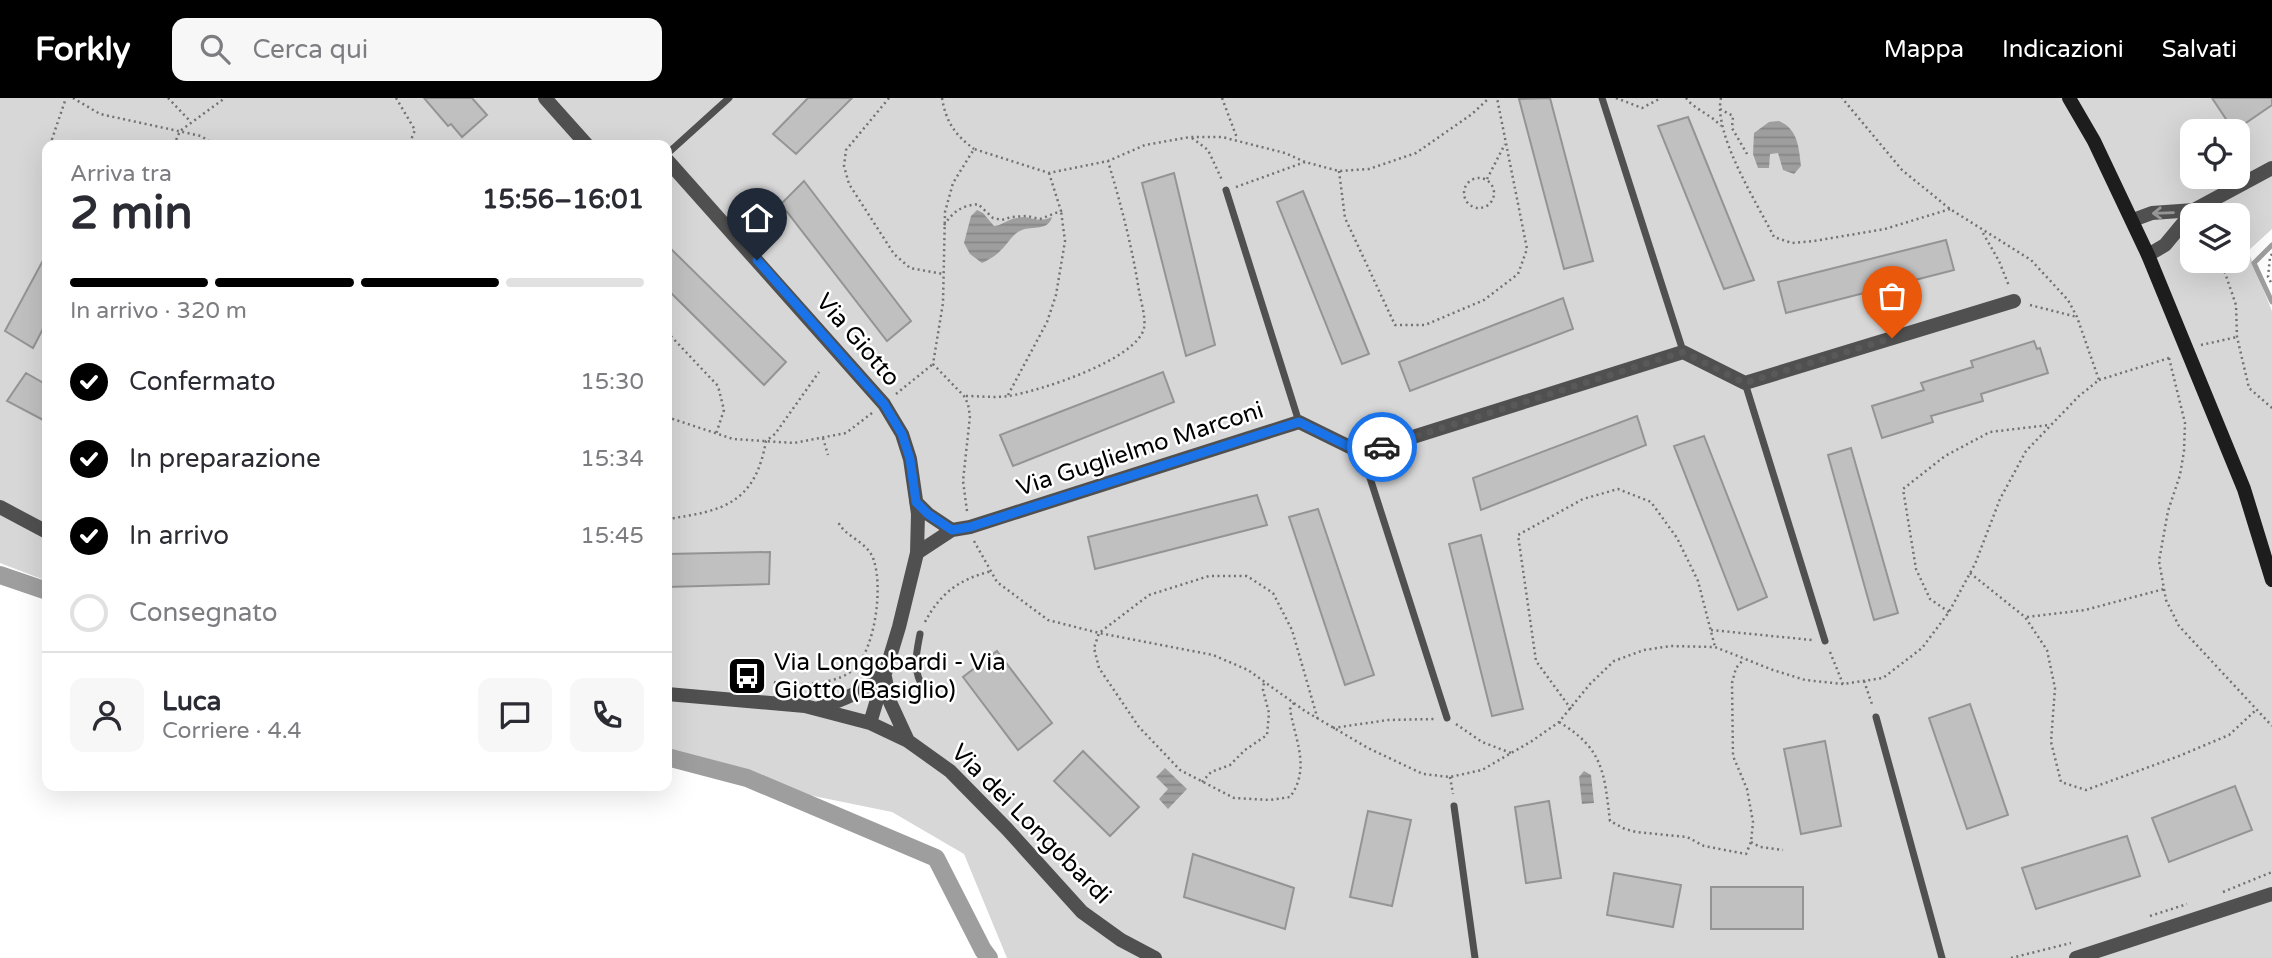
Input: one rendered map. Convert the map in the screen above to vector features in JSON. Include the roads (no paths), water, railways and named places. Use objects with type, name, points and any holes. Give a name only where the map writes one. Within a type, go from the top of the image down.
[{"type":"street","points":[[545,98],[583,140]]},
{"type":"street","points":[[2069,98],[2094,141],[2193,347],[2244,489],[2272,580]]},
{"type":"street","name":"Via Giotto","points":[[672,166],[884,404],[902,434],[910,459],[916,502],[917,553],[902,616],[870,723]]},
{"type":"street","points":[[2207,203],[2272,169]]},
{"type":"street","points":[[2133,220],[2152,213],[2180,211]]},
{"type":"street","points":[[2148,255],[2165,245],[2180,227]]},
{"type":"street","points":[[1362,453],[1683,352],[1745,383],[2014,301]]},
{"type":"street","name":"Via Guglielmo Marconi","points":[[917,553],[952,530],[970,527],[1299,422],[1362,453]]},
{"type":"street","points":[[2244,489],[2272,544]]},
{"type":"street","points":[[916,502],[928,514],[952,530]]},
{"type":"street","points":[[0,507],[42,529]]},
{"type":"street","points":[[816,709],[858,693],[885,672]]},
{"type":"street","name":"Via Giotto","points":[[885,672],[890,702],[908,741]]},
{"type":"street","name":"Via dei Longobardi","points":[[672,694],[747,699],[816,709],[870,723],[908,741],[950,771],[1083,912],[1121,940],[1155,958]]},
{"type":"street","points":[[2076,958],[2271,894]]},
{"type":"lane","points":[[672,149],[729,98]]},
{"type":"lane","points":[[1602,98],[1683,352]]},
{"type":"lane","points":[[1226,190],[1299,422]]},
{"type":"lane","points":[[1745,383],[1825,641]]},
{"type":"lane","points":[[1362,453],[1447,718]]},
{"type":"lane","points":[[920,634],[914,663],[918,680],[924,689]]},
{"type":"lane","points":[[1876,717],[1942,958]]},
{"type":"lane","points":[[1454,806],[1475,958]]},
{"type":"waterway","points":[[2272,245],[2254,263],[2272,302]]},
{"type":"waterway","points":[[0,575],[42,589]]},
{"type":"waterway","points":[[672,758],[747,778],[936,858],[989,958]]},
{"type":"place","name":"Via Longobardi - Via Giotto (Basiglio)","points":[[747,676]]}]
